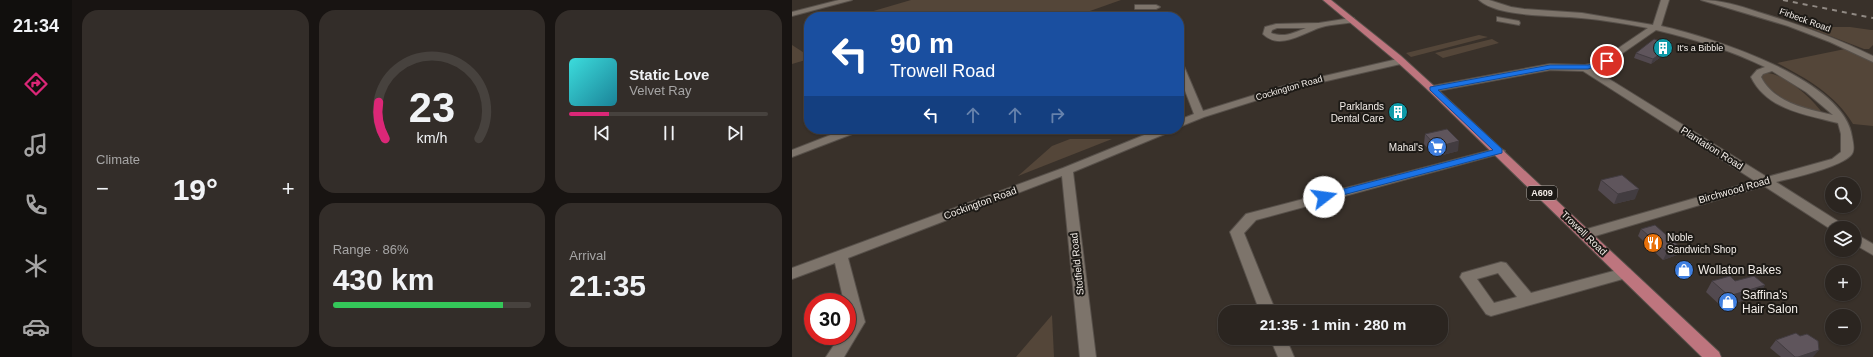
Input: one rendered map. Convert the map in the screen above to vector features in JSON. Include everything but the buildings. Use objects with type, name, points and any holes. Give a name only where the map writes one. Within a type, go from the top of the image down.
[{"type":"main road","name":"Trowell Road","points":[[1327,0],[1402,61],[1499,151],[1713,357]]},
{"type":"street","points":[[792,14],[848,0]]},
{"type":"street","name":"Birchwood Road","points":[[1483,0],[1492,5],[1517,11],[1585,15],[1655,27],[1718,44],[1774,67],[1816,94],[1828,105],[1844,124],[1848,145],[1847,153],[1836,161],[1585,234]]},
{"type":"street","points":[[1432,89],[1550,67],[1584,68],[1600,64],[1607,61],[1655,27],[1664,0]]},
{"type":"street","name":"Firbeck Road","points":[[1705,0],[1742,9],[1790,24],[1873,58]]},
{"type":"street","points":[[792,5],[803,11]]},
{"type":"street","points":[[1138,7],[1156,7]]},
{"type":"street","points":[[1145,12],[1147,7]]},
{"type":"street","points":[[1500,19],[1512,22],[1517,11]]},
{"type":"street","points":[[1319,25],[1301,34],[1286,38],[1274,38],[1267,34],[1268,29],[1276,26],[1319,25],[1351,20]]},
{"type":"street","name":"Cockington Road","points":[[1184,122],[1200,115],[1293,86],[1402,61]]},
{"type":"street","points":[[1774,67],[1760,72],[1756,77],[1757,82],[1770,94],[1796,109],[1840,120]]},
{"type":"street","name":"Plantation Road","points":[[1584,68],[1828,221]]},
{"type":"street","points":[[1184,76],[1200,115]]},
{"type":"street","points":[[792,154],[843,134]]},
{"type":"street","name":"Cockington Road","points":[[792,274],[1067,170],[1156,134]]},
{"type":"street","points":[[1265,305],[1236,232],[1251,217],[1499,151]]},
{"type":"street","name":"Stotfield Road","points":[[1067,170],[1088,357]]},
{"type":"street","points":[[1861,242],[1873,250]]},
{"type":"street","points":[[834,357],[845,343],[857,322],[840,255]]},
{"type":"street","points":[[1527,300],[1625,273]]},
{"type":"street","points":[[1281,345],[1286,357]]},
{"type":"shaded area","points":[[911,0],[1121,0],[1087,12],[870,12]]},
{"type":"shaded area","points":[[1807,27],[1850,27],[1873,30],[1873,45],[1869,49],[1864,49]]},
{"type":"shaded area","points":[[1479,35],[1488,37],[1411,57],[1406,53]]},
{"type":"shaded area","points":[[1492,39],[1499,43],[1443,58],[1435,53]]},
{"type":"shaded area","points":[[792,45],[804,53],[804,60],[792,64]]},
{"type":"shaded area","points":[[1845,49],[1873,62],[1873,126],[1853,124],[1838,104],[1820,88],[1777,63]]},
{"type":"shaded area","points":[[1765,73],[1780,77],[1796,86],[1821,111],[1814,112],[1805,110],[1781,97],[1762,81],[1762,75]]},
{"type":"shaded area","points":[[1070,139],[1112,139],[1018,176],[1052,146]]},
{"type":"shaded area","points":[[1052,315],[1054,357],[1016,357]]},
{"type":"railway","points":[[1783,0],[1873,18]]},
{"type":"place","name":"It's a Bibble","points":[[1663,48]]},
{"type":"place","name":"Parklands Dental Care","points":[[1398,112]]},
{"type":"place","name":"Mahal's","points":[[1437,147]]},
{"type":"place","name":"Noble Sandwich Shop","points":[[1653,243]]},
{"type":"place","name":"Wollaton Bakes","points":[[1684,270]]},
{"type":"place","name":"Saffina's Hair Salon","points":[[1728,302]]},
{"type":"route","points":[[1324,197],[1499,151],[1432,89],[1555,66],[1584,68],[1607,61]]}]
